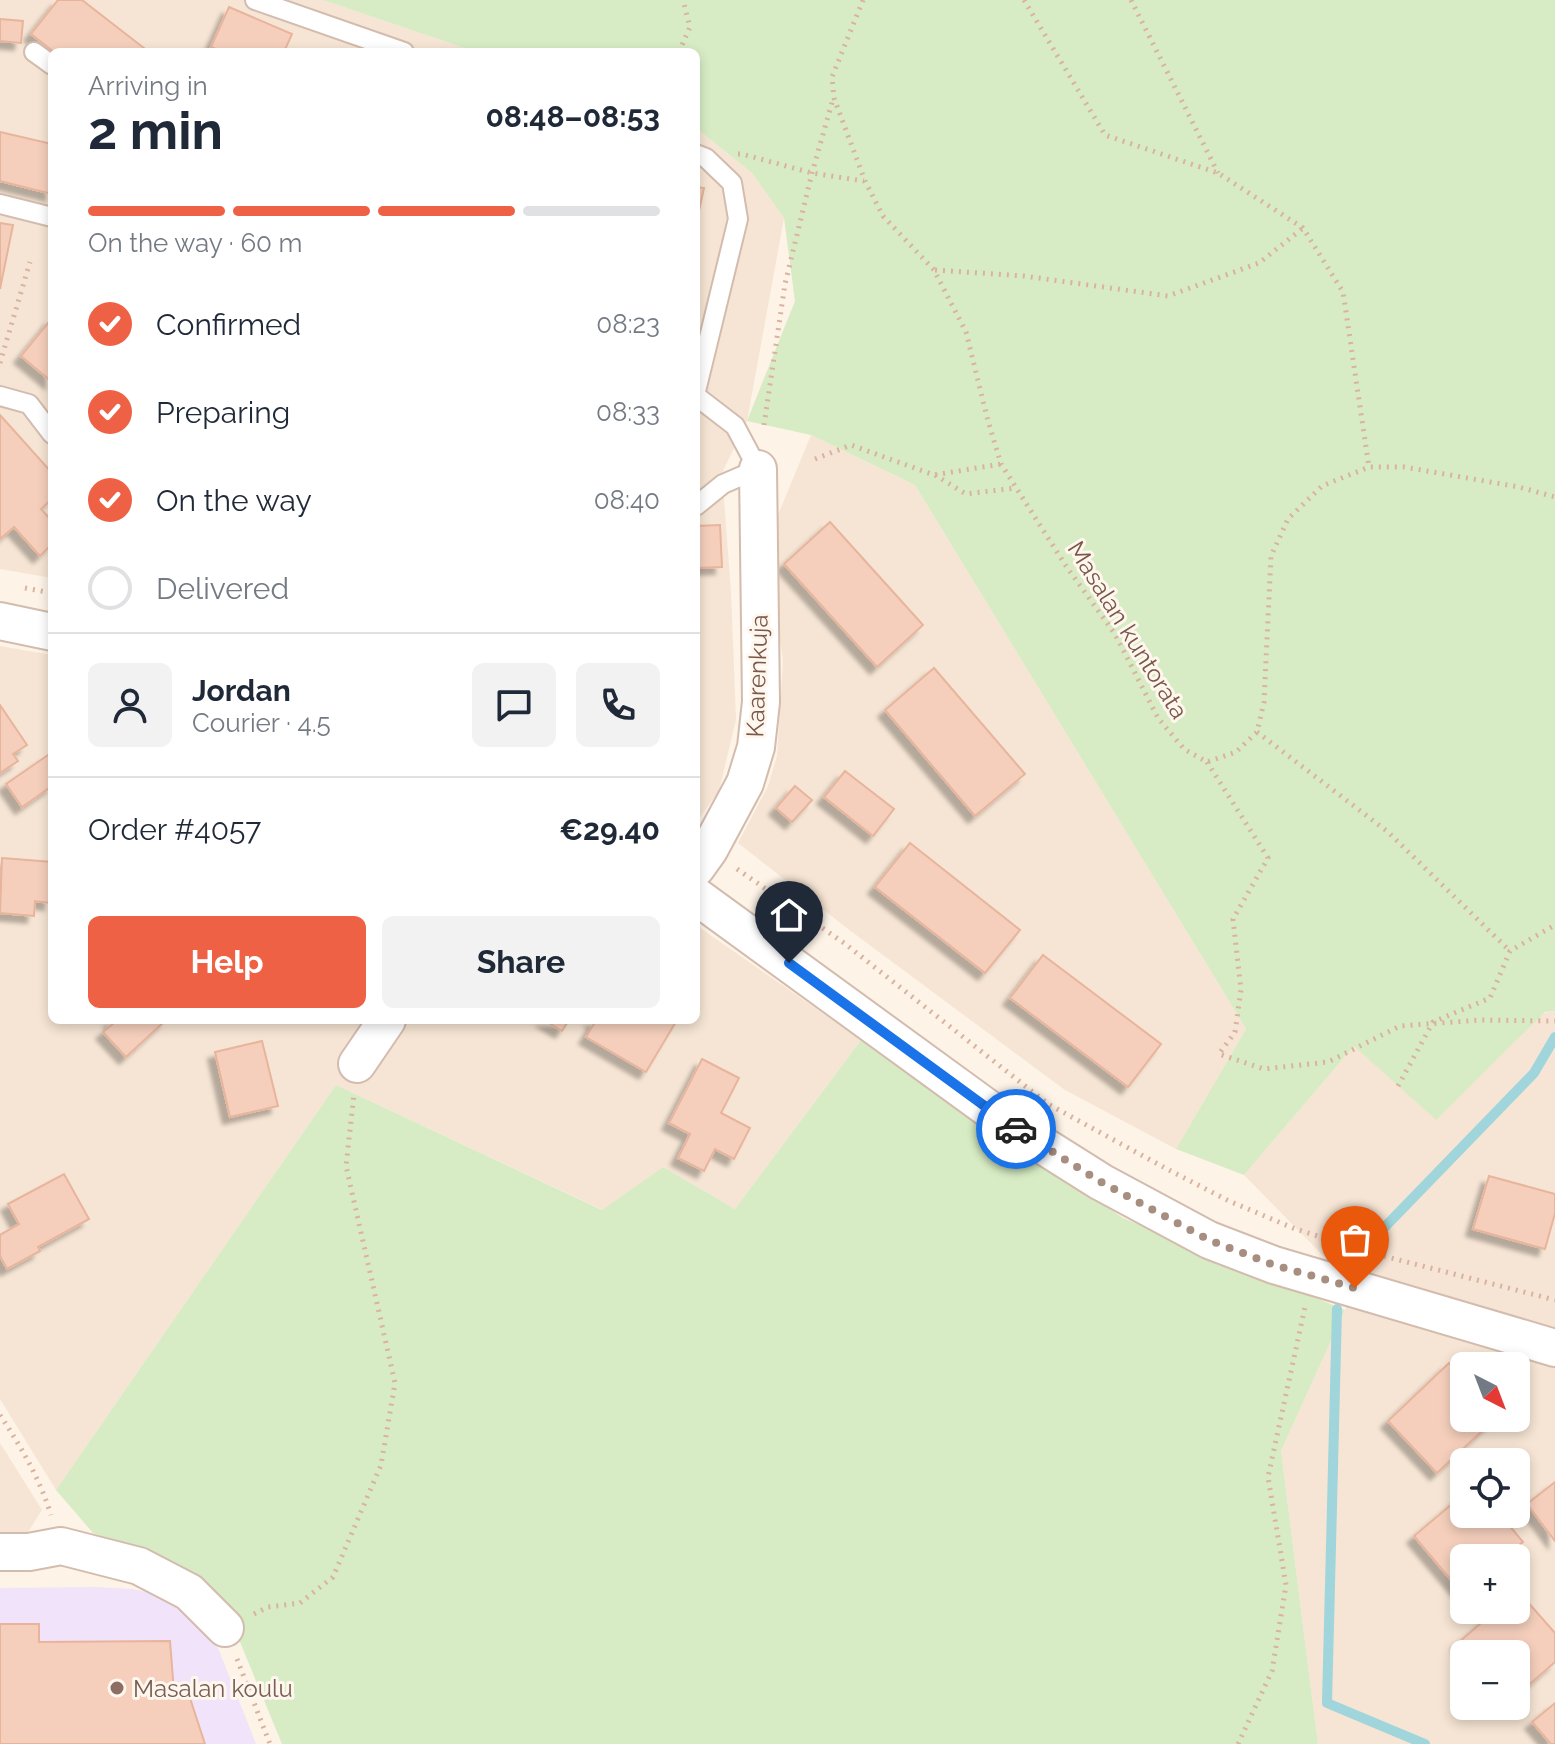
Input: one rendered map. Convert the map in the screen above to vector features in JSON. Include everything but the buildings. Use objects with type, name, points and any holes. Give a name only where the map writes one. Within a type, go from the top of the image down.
[{"type":"street","name":"Kaarenkuja","points":[[703,859],[745,783],[756,747],[761,702],[758,469]]},
{"type":"street","points":[[0,621],[48,631]]},
{"type":"street","points":[[700,899],[1012,1126],[1101,1182],[1209,1240],[1274,1265],[1555,1348]]},
{"type":"street","points":[[357,1064],[384,1024]]},
{"type":"street","points":[[0,1552],[29,1552],[61,1546],[139,1566],[189,1592],[225,1628]]},
{"type":"lane","points":[[255,0],[393,48]]},
{"type":"lane","points":[[34,52],[48,62]]},
{"type":"lane","points":[[700,377],[738,219],[732,183],[701,156]]},
{"type":"lane","points":[[0,204],[48,216]]},
{"type":"lane","points":[[0,396],[48,409]]},
{"type":"lane","points":[[700,397],[735,426],[758,469],[723,484],[700,503]]},
{"type":"lane","points":[[29,404],[48,429]]},
{"type":"path","points":[[681,48],[690,27],[683,0]]},
{"type":"path","name":"Masalan kuntorata","points":[[863,0],[832,77],[834,98],[865,181],[883,216],[934,270],[966,332],[1001,464],[1066,566],[1115,634],[1158,718],[1184,749],[1207,762]]},
{"type":"path","points":[[1024,0],[1105,135],[1218,173],[1303,228],[1343,292],[1369,467]]},
{"type":"path","points":[[1131,0],[1218,173]]},
{"type":"path","points":[[758,469],[785,284],[834,98]]},
{"type":"path","points":[[701,156],[742,154],[812,173],[865,181]]},
{"type":"path","points":[[934,270],[1024,276],[1168,296],[1259,263],[1303,228]]},
{"type":"path","points":[[0,363],[30,262]]},
{"type":"path","points":[[815,459],[851,445],[934,475],[966,494],[1016,488]]},
{"type":"path","points":[[934,475],[1001,464]]},
{"type":"path","points":[[1555,497],[1519,487],[1404,467],[1369,467],[1322,486],[1288,519],[1271,556],[1264,702],[1257,732],[1236,752],[1207,762],[1268,858],[1233,919],[1241,990],[1235,1032],[1219,1054],[1264,1069],[1328,1062],[1400,1026],[1480,1020],[1555,1021]]},
{"type":"path","points":[[1257,732],[1388,832],[1510,951]]},
{"type":"path","points":[[703,859],[844,943],[1048,1104],[1167,1169],[1229,1201],[1293,1228],[1364,1251],[1555,1300]]},
{"type":"path","points":[[1398,1086],[1433,1022],[1490,998],[1510,951],[1555,925]]},
{"type":"path","points":[[270,1744],[225,1628],[268,1607],[300,1603],[333,1577],[381,1465],[395,1383],[346,1166],[357,1064]]},
{"type":"path","points":[[1238,1744],[1272,1671],[1286,1585],[1268,1477],[1312,1275]]},
{"type":"path","points":[[0,1415],[42,1486],[61,1546]]},
{"type":"shaded area","points":[[0,0],[323,0],[464,48],[48,48],[48,577],[0,569]]},
{"type":"shaded area","points":[[700,131],[752,173],[784,218],[747,421],[722,473],[736,720],[719,791],[700,817]]},
{"type":"shaded area","points":[[811,435],[915,485],[1246,1029],[1176,1149],[1065,1090],[738,843],[768,786],[777,756],[783,660],[766,544]]},
{"type":"shaded area","points":[[0,646],[48,654],[48,1024],[700,1024],[700,928],[861,1040],[735,1209],[663,1167],[603,1210],[336,1085],[56,1490],[0,1399]]},
{"type":"shaded area","points":[[1555,1011],[1555,1744],[1318,1744],[1281,1451],[1355,1288],[1244,1175],[1354,1046]]},
{"type":"shaded area","points":[[0,1443],[42,1510],[23,1540],[0,1540]]},
{"type":"shaded area","name":"Masalan koulu","points":[[0,1588],[132,1589],[168,1596],[212,1633],[256,1744],[0,1744]]},
{"type":"green space","points":[[323,0],[1555,0],[1555,1011],[1545,1012],[1436,1120],[1354,1046],[1244,1175],[1176,1149],[1246,1029],[915,485],[811,435],[747,421],[795,301],[784,218],[752,173],[700,131],[700,48],[464,48]]},
{"type":"green space","points":[[861,1040],[1123,1218],[1345,1310],[1281,1451],[1318,1744],[282,1744],[226,1608],[174,1563],[93,1533],[56,1490],[336,1085],[602,1210],[663,1167],[735,1209]]},
{"type":"waterway","points":[[1378,1234],[1534,1073],[1555,1037]]},
{"type":"waterway","points":[[1337,1309],[1327,1703],[1425,1744]]},
{"type":"way so far","points":[[1016,1129],[1101,1182],[1209,1240],[1274,1265],[1355,1288]]},
{"type":"place","name":"Masalan koulu","points":[[117,1688]]},
{"type":"route","points":[[789,963],[1016,1129]]}]
